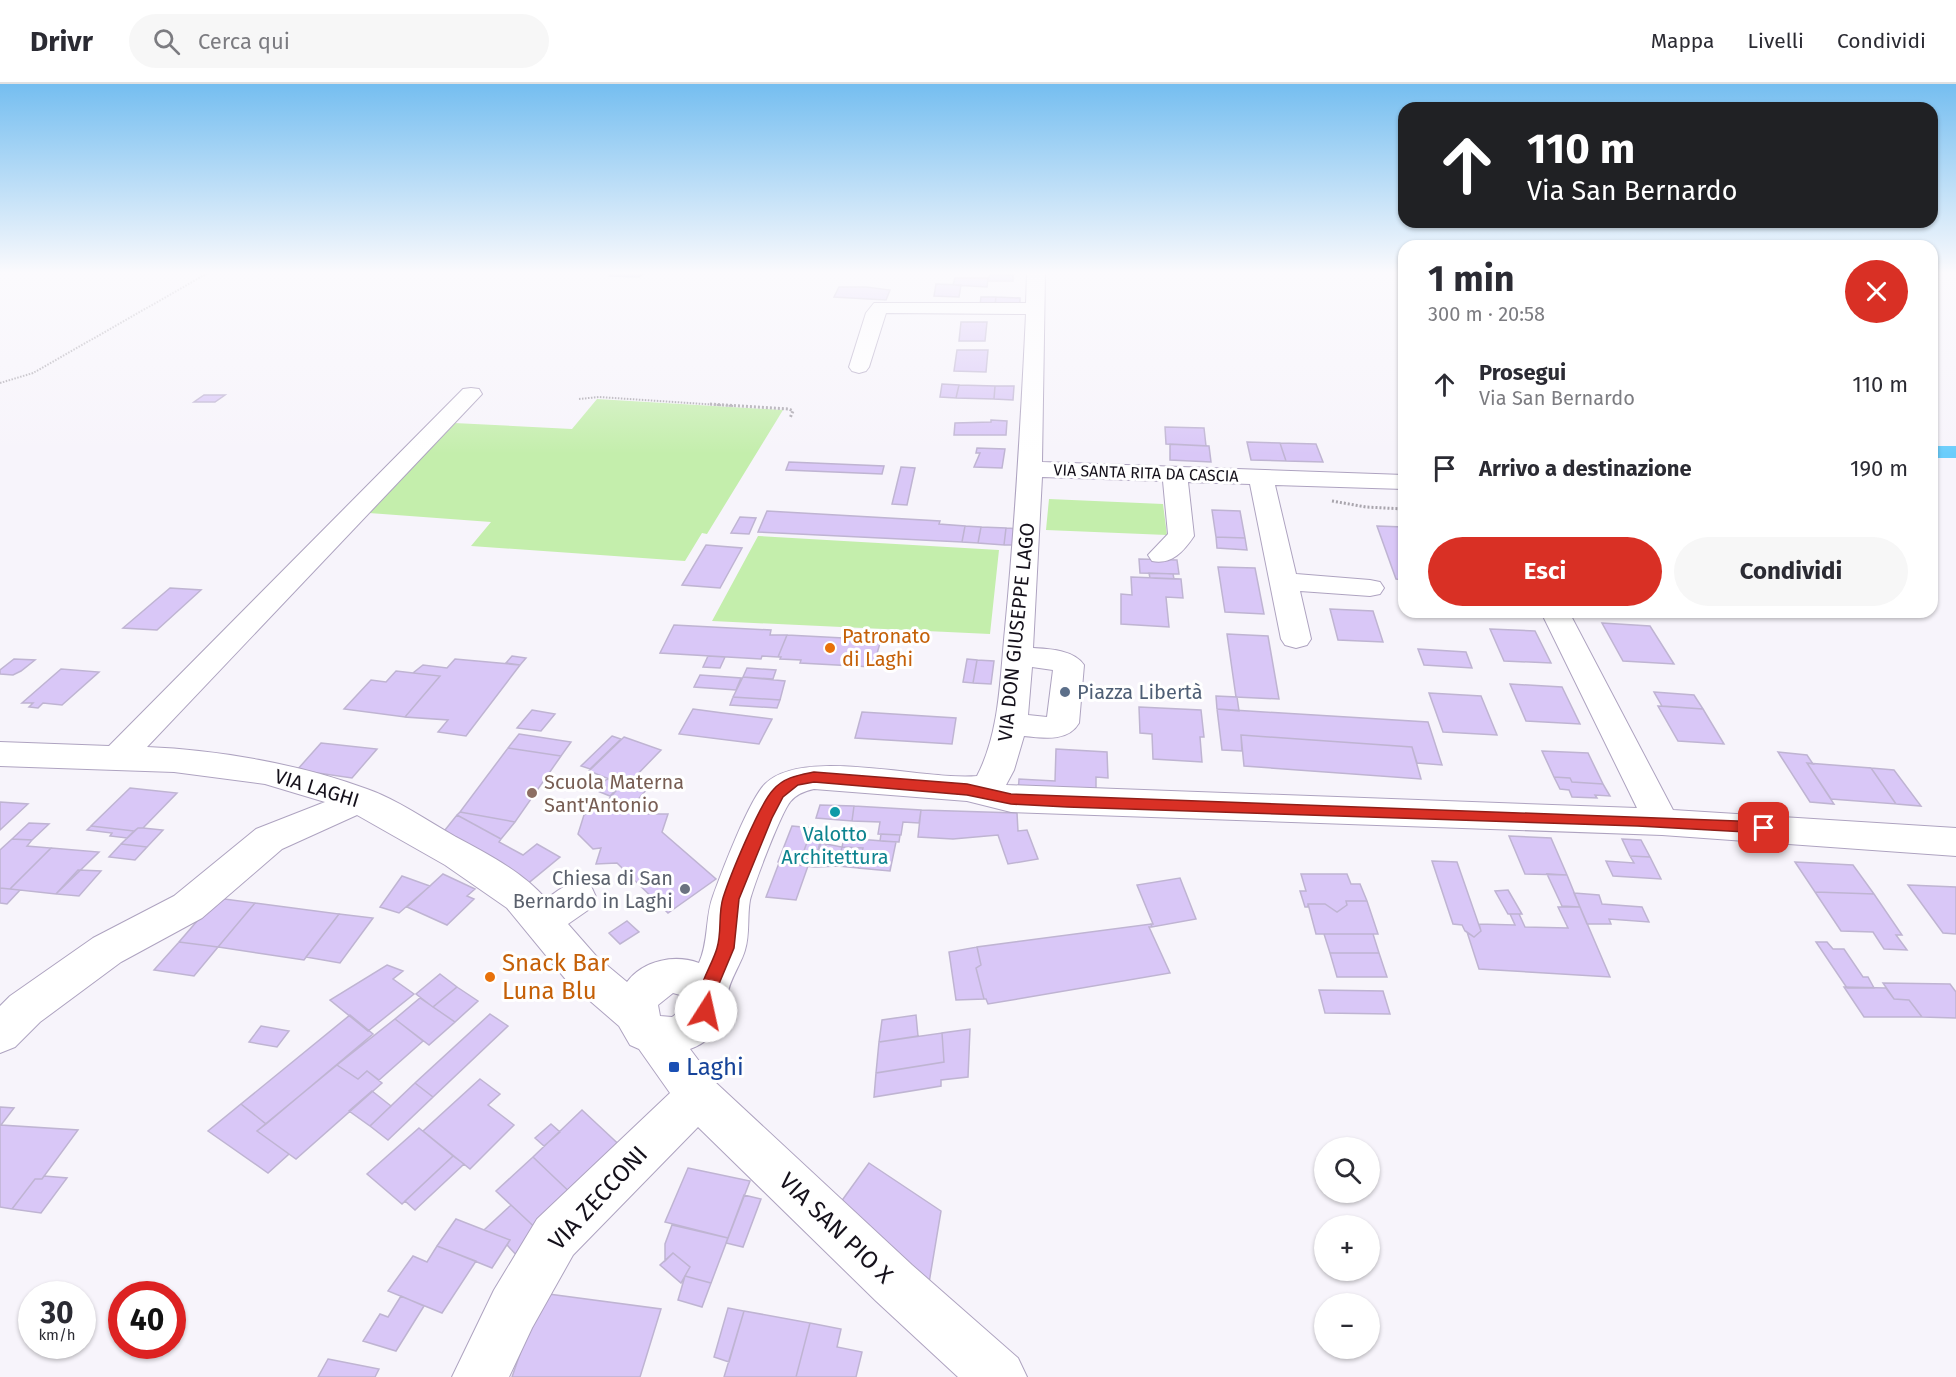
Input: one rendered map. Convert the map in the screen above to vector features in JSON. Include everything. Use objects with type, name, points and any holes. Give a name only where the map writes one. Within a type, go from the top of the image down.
[{"type":"street","points":[[859,367],[869,333]]},
{"type":"street","name":"VIA DON GIUSEPPE LAGO","points":[[672,1004],[726,948],[730,899],[764,818],[777,794],[793,781],[814,777],[967,789],[988,787],[997,772],[1009,724],[1017,657],[1031,469],[1034,333]]},
{"type":"street","points":[[119,756],[471,394]]},
{"type":"street","name":"VIA SANTA RITA DA CASCIA","points":[[1031,469],[1100,472],[1101,488],[1107,490],[1261,477],[1398,482]]},
{"type":"street","name":"VIA SANTA RITA DA CASCIA","points":[[1261,477],[1296,639]]},
{"type":"street","points":[[1162,555],[1176,544],[1181,536],[1176,483]]},
{"type":"street","points":[[1284,582],[1370,588]]},
{"type":"street","points":[[1558,618],[1662,822]]},
{"type":"street","points":[[1009,724],[1050,728],[1063,723],[1069,665],[1053,659],[1017,657]]},
{"type":"street","name":"VIA LAGHI","points":[[0,754],[119,756],[174,760],[265,772],[356,798],[438,844],[521,897],[582,969],[604,987],[672,1004]]},
{"type":"street","points":[[967,789],[1011,799],[1662,822],[1956,842]]},
{"type":"street","points":[[0,1034],[25,1008],[107,950],[188,907],[268,839],[339,810],[356,798]]},
{"type":"street","points":[[542,922],[577,897]]},
{"type":"street","name":"VIA SAN PIO X","points":[[672,1004],[690,1083],[894,1283],[999,1377]]},
{"type":"street","name":"VIA ZECCONI","points":[[480,1377],[513,1309],[555,1237],[690,1083]]},
{"type":"path","points":[[0,383],[33,373],[102,333]]},
{"type":"path","points":[[579,399],[599,397],[789,409],[793,411],[790,418]]},
{"type":"green space","points":[[597,399],[783,410],[707,534],[702,533],[685,561],[471,546],[491,522],[369,513],[454,423],[572,429]]},
{"type":"green space","points":[[1049,499],[1163,504],[1167,535],[1046,530]]},
{"type":"green space","points":[[758,536],[999,550],[990,634],[712,621]]},
{"type":"building","points":[[960,333],[986,333],[985,341],[959,341]]},
{"type":"building","points":[[957,350],[988,350],[986,372],[954,371]]},
{"type":"building","points":[[942,384],[959,385],[956,398],[940,397]]},
{"type":"building","points":[[959,385],[995,386],[994,399],[956,398]]},
{"type":"building","points":[[995,386],[1014,386],[1013,400],[994,399]]},
{"type":"building","points":[[204,395],[225,395],[215,402],[194,402]]},
{"type":"building","points":[[991,420],[1007,421],[1006,435],[954,435],[955,423],[991,422]]},
{"type":"building","points":[[1165,427],[1204,428],[1206,446],[1166,444]]},
{"type":"building","points":[[1247,442],[1280,443],[1286,461],[1251,460]]},
{"type":"building","points":[[1280,443],[1316,444],[1323,462],[1286,461]]},
{"type":"building","points":[[1170,444],[1209,446],[1211,462],[1170,460]]},
{"type":"building","points":[[977,448],[1005,449],[1002,468],[974,467],[980,453],[976,453]]},
{"type":"building","points":[[789,462],[884,466],[882,474],[786,470]]},
{"type":"building","points":[[901,467],[915,468],[907,505],[892,504]]},
{"type":"building","points":[[1212,510],[1240,511],[1245,538],[1216,537]]},
{"type":"building","points":[[767,511],[940,521],[939,524],[965,526],[962,542],[758,532]]},
{"type":"building","points":[[740,517],[756,518],[749,534],[731,533]]},
{"type":"building","points":[[965,526],[981,527],[978,543],[962,542]]},
{"type":"building","points":[[1377,526],[1398,527],[1398,579]]},
{"type":"building","points":[[981,527],[1006,528],[1004,545],[978,543]]},
{"type":"building","points":[[1006,528],[1020,529],[1018,545],[1004,545]]},
{"type":"building","points":[[1216,537],[1245,538],[1247,550],[1217,548]]},
{"type":"building","points":[[706,545],[742,548],[720,588],[682,585]]},
{"type":"building","points":[[1139,559],[1177,560],[1179,574],[1140,573]]},
{"type":"building","points":[[1218,567],[1255,568],[1264,614],[1225,612]]},
{"type":"building","points":[[1149,573],[1173,574],[1174,579],[1150,578]]},
{"type":"building","points":[[1131,577],[1181,579],[1183,598],[1166,597],[1169,627],[1121,624],[1121,594],[1132,595]]},
{"type":"building","points":[[170,588],[201,590],[157,630],[123,628]]},
{"type":"building","points":[[1330,609],[1373,611],[1383,642],[1338,640]]},
{"type":"building","points":[[1602,623],[1650,626],[1674,664],[1623,661]]},
{"type":"building","points":[[674,625],[771,630],[770,635],[787,635],[778,657],[762,656],[761,659],[660,653]]},
{"type":"building","points":[[1490,629],[1535,631],[1551,663],[1504,661]]},
{"type":"building","points":[[1227,634],[1268,636],[1279,699],[1236,697]]},
{"type":"building","name":"Patronato di Laghi","points":[[787,635],[881,640],[873,667],[800,663],[801,660],[780,659],[781,657],[778,657]]},
{"type":"building","points":[[1418,649],[1466,652],[1472,668],[1424,665]]},
{"type":"building","points":[[512,656],[526,658],[520,665],[506,663]]},
{"type":"building","points":[[708,656],[725,657],[720,668],[703,667]]},
{"type":"building","points":[[14,659],[35,660],[13,675],[0,674],[0,670]]},
{"type":"building","points":[[455,659],[520,665],[466,736],[438,732],[448,720],[405,717],[440,676],[413,673],[423,665],[447,668]]},
{"type":"building","points":[[967,659],[977,660],[973,683],[963,682]]},
{"type":"building","points":[[977,660],[994,661],[991,684],[973,683]]},
{"type":"building","points":[[747,668],[776,670],[773,679],[743,677]]},
{"type":"building","points":[[61,669],[99,672],[62,705],[43,703],[38,708],[29,707],[33,703],[22,703]]},
{"type":"building","points":[[396,671],[440,676],[405,717],[344,709],[371,680],[386,682]]},
{"type":"building","points":[[700,675],[741,678],[736,690],[694,687]]},
{"type":"building","points":[[743,677],[785,681],[780,700],[733,697]]},
{"type":"building","points":[[1510,684],[1562,687],[1580,724],[1526,721]]},
{"type":"building","points":[[1654,692],[1694,695],[1703,709],[1662,706]]},
{"type":"building","points":[[1429,693],[1481,696],[1497,735],[1443,732]]},
{"type":"building","points":[[1216,696],[1237,697],[1239,711],[1217,709]]},
{"type":"building","points":[[733,697],[780,700],[777,708],[730,705]]},
{"type":"building","points":[[1658,706],[1703,709],[1724,744],[1678,741]]},
{"type":"building","points":[[1139,707],[1201,710],[1204,737],[1200,737],[1202,762],[1153,759],[1152,734],[1140,733]]},
{"type":"building","points":[[693,709],[772,719],[759,744],[679,734]]},
{"type":"building","points":[[1217,709],[1428,722],[1442,765],[1417,763],[1412,747],[1241,735],[1242,751],[1222,750]]},
{"type":"building","points":[[532,710],[555,714],[541,731],[517,728]]},
{"type":"building","points":[[862,712],[956,718],[952,744],[855,738]]},
{"type":"building","points":[[519,734],[571,742],[561,756],[508,748]]},
{"type":"building","points":[[1241,735],[1412,747],[1421,779],[1244,766]]},
{"type":"building","points":[[612,736],[621,739],[590,769],[581,766]]},
{"type":"building","points":[[624,737],[661,750],[629,783],[647,789],[635,803],[607,801],[622,784],[589,771]]},
{"type":"building","points":[[321,743],[377,749],[352,778],[297,770]]},
{"type":"building","points":[[508,748],[561,756],[515,822],[460,812]]},
{"type":"building","points":[[1056,749],[1107,752],[1108,778],[1096,777],[1096,799],[1018,795],[1019,779],[1055,781]]},
{"type":"building","points":[[1542,751],[1588,753],[1603,784],[1572,782],[1570,778],[1554,777]]},
{"type":"building","points":[[1778,752],[1807,755],[1813,764],[1807,763],[1834,804],[1810,802]]},
{"type":"building","points":[[1807,763],[1871,768],[1896,804],[1831,799]]},
{"type":"building","points":[[1871,768],[1894,770],[1921,806],[1896,804]]},
{"type":"building","points":[[1554,777],[1570,778],[1572,782],[1603,784],[1610,796],[1572,797],[1569,790],[1560,789]]},
{"type":"building","points":[[607,779],[622,784],[610,796],[595,790]]},
{"type":"building","points":[[130,788],[177,793],[143,828],[134,831],[91,826]]},
{"type":"building","points":[[607,801],[633,801],[648,814],[668,814],[662,832],[716,879],[668,913],[617,863],[596,864],[601,848],[593,849],[578,834],[584,815]]},
{"type":"building","points":[[0,802],[28,804],[0,830]]},
{"type":"building","name":"Valotto Architettura","points":[[820,805],[854,806],[852,821],[816,818]]},
{"type":"building","points":[[854,806],[921,810],[919,823],[903,822],[901,835],[878,834],[880,822],[852,821]]},
{"type":"building","points":[[921,810],[1017,813],[1018,831],[1027,830],[1038,859],[1008,864],[998,835],[953,839],[918,837]]},
{"type":"building","points":[[460,812],[515,822],[501,839],[457,815]]},
{"type":"building","points":[[457,815],[501,839],[499,842],[523,855],[537,844],[560,857],[526,885],[441,835]]},
{"type":"building","points":[[29,823],[49,824],[32,840],[12,839]]},
{"type":"building","points":[[91,826],[134,831],[127,838],[110,836],[112,833],[87,830]]},
{"type":"building","points":[[792,826],[812,828],[799,865],[778,862]]},
{"type":"building","points":[[138,828],[163,830],[147,847],[121,844]]},
{"type":"building","points":[[812,828],[824,829],[813,867],[799,865]]},
{"type":"building","points":[[881,834],[900,835],[899,842],[880,841]]},
{"type":"building","points":[[1509,836],[1551,838],[1567,875],[1525,874]]},
{"type":"building","points":[[844,838],[896,842],[890,871],[858,868],[863,848],[842,847]]},
{"type":"building","points":[[12,839],[32,840],[27,846],[51,848],[10,889],[0,888],[0,850]]},
{"type":"building","points":[[1622,839],[1641,840],[1650,857],[1630,856]]},
{"type":"building","points":[[821,843],[826,844],[818,867],[813,867]]},
{"type":"building","points":[[121,844],[147,847],[135,860],[109,857]]},
{"type":"building","points":[[826,844],[842,847],[838,866],[818,867]]},
{"type":"building","points":[[842,847],[863,848],[858,868],[838,866]]},
{"type":"building","points":[[51,848],[99,852],[56,894],[10,889]]},
{"type":"building","points":[[1630,856],[1650,857],[1661,879],[1613,876],[1606,861],[1634,863]]},
{"type":"building","points":[[1432,861],[1457,862],[1481,931],[1474,937],[1465,931],[1462,925],[1453,924]]},
{"type":"building","points":[[1795,862],[1853,865],[1874,894],[1815,892]]},
{"type":"building","points":[[779,863],[808,866],[796,900],[766,897]]},
{"type":"building","points":[[78,870],[101,871],[79,896],[56,894]]},
{"type":"building","points":[[443,874],[475,889],[467,896],[474,899],[447,925],[407,907]]},
{"type":"building","points":[[1301,874],[1347,874],[1351,884],[1360,884],[1367,901],[1346,901],[1347,905],[1337,912],[1325,904],[1308,904],[1308,907],[1305,907],[1300,891],[1306,891]]},
{"type":"building","points":[[1547,874],[1567,875],[1580,907],[1562,906]]},
{"type":"building","points":[[402,876],[430,886],[399,913],[380,907]]},
{"type":"building","points":[[1180,878],[1196,919],[1152,927],[1151,924],[1153,924],[1137,885]]},
{"type":"building","points":[[1908,885],[1956,887],[1956,934],[1943,933]]},
{"type":"building","points":[[0,888],[20,890],[7,904],[0,903]]},
{"type":"building","points":[[1508,890],[1522,914],[1508,914],[1495,891]]},
{"type":"building","points":[[1815,892],[1874,894],[1902,935],[1896,935],[1907,950],[1884,949],[1873,932],[1841,931]]},
{"type":"building","points":[[1574,893],[1599,895],[1602,904],[1642,907],[1649,922],[1609,919],[1611,924],[1587,924]]},
{"type":"building","points":[[217,898],[255,903],[218,947],[179,942]]},
{"type":"building","points":[[1346,901],[1367,901],[1378,934],[1316,934],[1308,904],[1325,904],[1337,912],[1347,905]]},
{"type":"building","points":[[255,903],[339,914],[304,960],[218,947]]},
{"type":"building","points":[[1558,907],[1580,907],[1610,977],[1479,969],[1467,932],[1474,937],[1481,931],[1479,924],[1515,925],[1510,914],[1519,914],[1525,927],[1568,928]]},
{"type":"building","points":[[339,914],[373,918],[340,963],[306,957]]},
{"type":"building","points":[[627,921],[639,932],[620,944],[609,933]]},
{"type":"building","points":[[1151,924],[1152,927],[1149,927],[1170,973],[988,1004],[984,999],[976,968],[981,965],[977,947]]},
{"type":"building","points":[[1324,934],[1373,934],[1379,953],[1330,953]]},
{"type":"building","points":[[179,942],[218,947],[194,976],[154,970]]},
{"type":"building","points":[[1816,942],[1827,942],[1833,949],[1844,949],[1863,977],[1868,977],[1874,988],[1847,988]]},
{"type":"building","points":[[977,947],[981,965],[976,968],[984,999],[956,1000],[949,952]]},
{"type":"building","points":[[1330,953],[1379,953],[1387,977],[1337,977]]},
{"type":"building","points":[[387,965],[403,971],[393,979],[414,994],[368,1031],[330,1000]]},
{"type":"building","points":[[440,974],[457,987],[433,1007],[416,994]]},
{"type":"building","points":[[1883,983],[1950,984],[1956,992],[1956,1018],[1922,1017],[1909,1000],[1894,999]]},
{"type":"building","points":[[457,987],[478,1001],[455,1022],[433,1007]]},
{"type":"building","points":[[1844,987],[1886,988],[1894,999],[1909,1000],[1922,1017],[1864,1017]]},
{"type":"building","points":[[1319,990],[1383,991],[1390,1014],[1325,1013]]},
{"type":"building","points":[[420,998],[455,1022],[429,1045],[395,1019]]},
{"type":"building","points":[[490,1014],[508,1026],[433,1097],[415,1083]]},
{"type":"building","points":[[350,1015],[373,1034],[266,1124],[241,1104]]},
{"type":"building","points":[[916,1015],[918,1036],[879,1042],[882,1020]]},
{"type":"building","points":[[395,1019],[423,1041],[379,1080],[367,1071],[358,1079],[337,1065]]},
{"type":"building","points":[[261,1026],[289,1031],[277,1047],[249,1042]]},
{"type":"building","points":[[970,1029],[968,1077],[941,1080],[941,1086],[874,1097],[876,1073],[944,1062],[942,1033]]},
{"type":"building","points":[[942,1033],[944,1062],[876,1073],[879,1042]]},
{"type":"building","points":[[337,1065],[358,1079],[367,1071],[382,1083],[296,1159],[257,1131]]},
{"type":"building","points":[[480,1079],[500,1094],[488,1105],[514,1125],[470,1169],[423,1131]]},
{"type":"building","points":[[415,1083],[433,1097],[388,1140],[370,1126]]},
{"type":"building","points":[[372,1091],[391,1106],[370,1126],[349,1111]]},
{"type":"building","points":[[241,1104],[266,1124],[257,1131],[289,1154],[268,1173],[208,1131]]},
{"type":"building","points":[[0,1107],[14,1108],[1,1125],[78,1130],[42,1179],[35,1179],[12,1209],[0,1207]]},
{"type":"building","points":[[582,1110],[627,1152],[578,1200],[533,1157]]},
{"type":"building","points":[[551,1124],[560,1132],[544,1146],[535,1138]]},
{"type":"building","points":[[419,1128],[453,1156],[402,1204],[367,1174]]},
{"type":"building","points":[[453,1156],[464,1164],[415,1210],[405,1201]]},
{"type":"building","points":[[533,1157],[578,1200],[543,1235],[496,1191]]},
{"type":"building","points":[[869,1163],[941,1211],[928,1289],[838,1206]]},
{"type":"building","points":[[688,1168],[750,1181],[728,1238],[665,1222]]},
{"type":"building","points":[[44,1176],[67,1178],[41,1213],[12,1209],[35,1179],[42,1179]]},
{"type":"building","points":[[744,1195],[761,1199],[743,1247],[726,1243]]},
{"type":"building","points":[[511,1205],[543,1235],[521,1260],[507,1245],[510,1240],[484,1230]]},
{"type":"building","points":[[456,1219],[510,1240],[492,1268],[437,1246]]},
{"type":"building","points":[[672,1225],[728,1238],[711,1283],[685,1276],[690,1267],[673,1253],[665,1261],[665,1244]]},
{"type":"building","points":[[437,1246],[476,1261],[442,1313],[388,1291],[413,1256],[427,1262]]},
{"type":"building","points":[[673,1253],[690,1267],[681,1283],[660,1265]]},
{"type":"building","points":[[685,1276],[711,1283],[702,1307],[678,1300]]},
{"type":"building","points":[[541,1293],[661,1309],[640,1377],[512,1377]]},
{"type":"building","points":[[401,1296],[424,1306],[396,1351],[363,1341],[380,1314],[388,1317]]},
{"type":"building","points":[[728,1308],[744,1311],[729,1362],[714,1357]]},
{"type":"building","points":[[744,1311],[810,1323],[796,1377],[724,1377]]},
{"type":"building","points":[[810,1323],[841,1329],[837,1347],[862,1352],[856,1377],[796,1377]]},
{"type":"building","points":[[328,1359],[379,1369],[375,1377],[318,1377]]},
{"type":"waterway","points":[[1938,452],[1956,452]]},
{"type":"place","name":"Patronato di Laghi","points":[[830,648]]},
{"type":"place","name":"Piazza Libertà","points":[[1065,692]]},
{"type":"place","name":"Scuola Materna Sant'Antonio","points":[[532,793]]},
{"type":"place","name":"Valotto Architettura","points":[[835,812]]},
{"type":"place","name":"Chiesa di San Bernardo in Laghi","points":[[685,889]]},
{"type":"place","name":"Snack Bar Luna Blu","points":[[490,977]]},
{"type":"place","name":"Laghi","points":[[674,1067]]},
{"type":"route","points":[[706,1011],[709,1001],[708,991],[726,948],[730,899],[764,818],[777,794],[793,781],[814,777],[967,789],[1011,799],[1638,821],[1764,828]]}]
